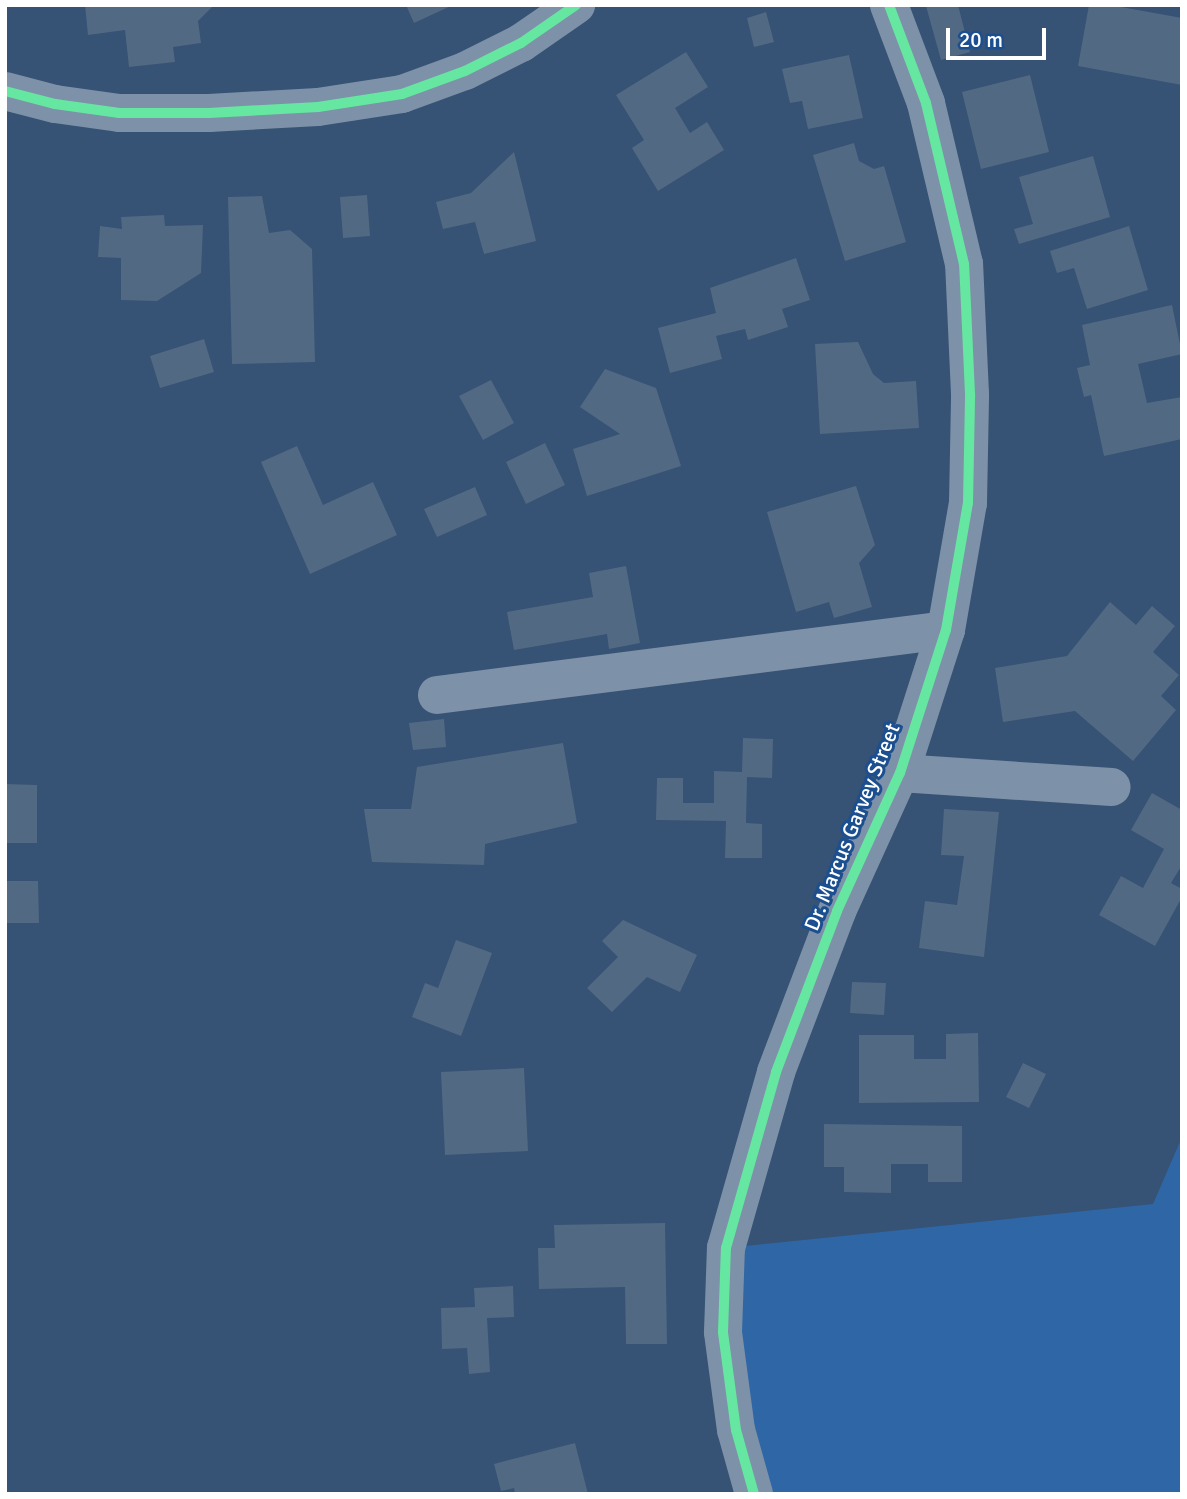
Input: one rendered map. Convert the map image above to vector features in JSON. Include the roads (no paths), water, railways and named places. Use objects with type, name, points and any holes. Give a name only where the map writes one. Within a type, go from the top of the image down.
[{"type":"street","points":[[5,91],[55,104],[119,113],[209,113],[330,106],[402,94],[465,71],[521,43],[576,5]]},
{"type":"street","name":"Dr. Marcus Garvey Street","points":[[754,1494],[736,1430],[723,1332],[726,1248],[776,1072],[837,911],[900,773],[946,630],[968,503],[970,394],[964,264],[926,103],[889,5]]},
{"type":"street","points":[[437,695],[946,630]]},
{"type":"street","points":[[900,773],[1112,787]]}]
